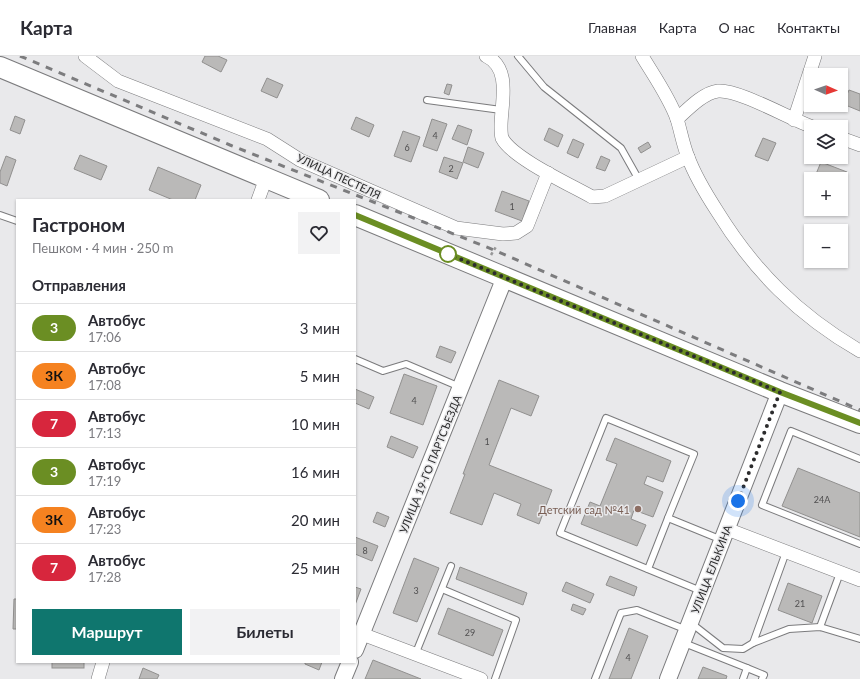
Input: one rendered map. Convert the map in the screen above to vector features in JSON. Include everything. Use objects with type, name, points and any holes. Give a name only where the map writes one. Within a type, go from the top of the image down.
[{"type":"main road","points":[[0,67],[317,199]]},
{"type":"main road","points":[[356,215],[780,392],[860,423]]},
{"type":"street","name":"УЛИЦА ПЕСТЕЛЯ","points":[[85,56],[118,81],[268,139],[300,160],[456,228],[503,234],[516,233],[527,226],[548,173]]},
{"type":"street","points":[[486,56],[499,69],[503,83],[501,110],[502,138],[513,152],[592,197],[605,196],[688,157]]},
{"type":"street","points":[[642,56],[664,91],[677,118],[688,157],[702,188],[736,243],[782,294],[829,333],[860,351]]},
{"type":"street","points":[[794,120],[815,56]]},
{"type":"street","points":[[677,118],[704,96],[717,91],[735,93],[804,124]]},
{"type":"street","points":[[848,141],[860,145]]},
{"type":"street","points":[[258,199],[266,178]]},
{"type":"street","name":"УЛИЦА 19-ГО ПАРТСЪЕЗДА","points":[[356,648],[505,277]]},
{"type":"street","name":"УЛИЦА ЕЛЬКИНА","points":[[668,679],[780,392]]},
{"type":"street","points":[[724,534],[786,552],[860,580]]},
{"type":"street","points":[[362,634],[462,676],[481,679]]},
{"type":"street","points":[[98,679],[103,663]]},
{"type":"lane","points":[[518,56],[544,87],[621,148],[639,180]]},
{"type":"lane","points":[[427,100],[501,110]]},
{"type":"lane","points":[[0,215],[16,222]]},
{"type":"lane","points":[[356,359],[383,371],[406,364],[460,387]]},
{"type":"lane","points":[[648,569],[694,454],[606,418],[560,533],[702,592]]},
{"type":"lane","points":[[860,459],[791,431],[762,505],[860,544]]},
{"type":"lane","points":[[668,518],[724,534]]},
{"type":"lane","points":[[753,643],[786,552]]},
{"type":"lane","points":[[415,655],[451,566]]},
{"type":"lane","points":[[820,627],[840,572]]},
{"type":"lane","points":[[442,590],[516,620],[495,679]]},
{"type":"lane","points":[[595,679],[621,613],[637,610],[723,648],[743,649],[753,643],[789,629],[820,627],[860,639]]},
{"type":"lane","points":[[687,632],[747,668],[764,675],[762,679]]},
{"type":"lane","points":[[743,679],[747,668]]},
{"type":"path","points":[[484,268],[503,234]]},
{"type":"building","points":[[205,56],[218,56],[227,60],[221,72],[202,62]]},
{"type":"building","points":[[267,78],[283,85],[277,98],[261,91]]},
{"type":"building","points":[[447,84],[452,85],[449,95],[444,93]]},
{"type":"building","points":[[849,90],[860,94],[860,111],[848,106]]},
{"type":"building","points":[[15,116],[25,120],[20,134],[10,130]]},
{"type":"building","points":[[356,117],[374,125],[369,137],[351,129]]},
{"type":"building","points":[[432,119],[447,124],[437,151],[423,146]]},
{"type":"building","points":[[458,125],[472,130],[467,145],[452,139]]},
{"type":"building","points":[[549,128],[563,135],[558,147],[544,140]]},
{"type":"building","points":[[403,131],[420,137],[411,162],[394,156]]},
{"type":"building","points":[[763,138],[776,143],[768,161],[755,156]]},
{"type":"building","points":[[573,139],[584,144],[578,158],[567,153]]},
{"type":"building","points":[[648,142],[651,147],[641,153],[638,148]]},
{"type":"building","points":[[468,147],[484,153],[478,168],[463,162]]},
{"type":"building","points":[[80,155],[107,166],[101,180],[74,169]]},
{"type":"building","points":[[6,156],[16,160],[7,186],[0,183],[0,172]]},
{"type":"building","points":[[601,156],[610,160],[605,171],[596,168]]},
{"type":"building","points":[[444,157],[463,163],[457,179],[439,172]]},
{"type":"building","points":[[820,164],[826,164],[847,172],[817,172]]},
{"type":"building","points":[[158,167],[201,185],[195,199],[171,199],[149,190]]},
{"type":"building","points":[[502,191],[529,201],[522,221],[495,211]]},
{"type":"building","points":[[440,346],[456,352],[451,363],[436,357]]},
{"type":"building","points":[[404,374],[437,386],[423,425],[390,413]]},
{"type":"building","points":[[499,380],[539,396],[531,416],[511,408],[489,465],[552,490],[539,524],[517,515],[521,504],[494,493],[482,525],[450,513],[465,474],[463,474]]},
{"type":"building","points":[[356,389],[374,397],[369,409],[356,403]]},
{"type":"building","points":[[391,436],[418,447],[413,458],[387,447]]},
{"type":"building","points":[[615,438],[671,461],[663,482],[647,476],[644,484],[663,492],[653,517],[634,510],[631,519],[646,525],[637,546],[581,524],[590,502],[600,506],[617,464],[606,460]]},
{"type":"building","points":[[798,468],[860,493],[860,537],[782,506]]},
{"type":"building","points":[[377,512],[389,517],[385,527],[373,522]]},
{"type":"building","points":[[356,537],[378,546],[372,561],[356,554]]},
{"type":"building","points":[[414,558],[439,568],[417,622],[393,613]]},
{"type":"building","points":[[460,567],[527,593],[523,605],[456,579]]},
{"type":"building","points":[[610,576],[637,587],[634,596],[606,585]]},
{"type":"building","points":[[566,582],[594,594],[590,603],[562,591]]},
{"type":"building","points":[[788,583],[822,596],[812,623],[778,610]]},
{"type":"building","points":[[356,587],[361,589],[356,602]]},
{"type":"building","points":[[14,599],[16,599],[16,629],[13,629]]},
{"type":"building","points":[[573,604],[586,609],[583,615],[571,610]]},
{"type":"building","points":[[448,608],[503,630],[493,656],[438,634]]},
{"type":"building","points":[[629,628],[648,636],[631,679],[609,679]]},
{"type":"building","points":[[373,660],[421,679],[365,679]]},
{"type":"building","points":[[52,663],[84,663],[84,668],[52,668]]},
{"type":"building","points":[[305,663],[322,663],[319,670]]},
{"type":"building","points":[[703,667],[727,676],[726,679],[698,679]]},
{"type":"building","points":[[143,668],[159,675],[157,679],[139,679]]},
{"type":"railway","points":[[20,56],[230,145],[494,250],[860,410]]},
{"type":"bus line","name":"3","points":[[356,215],[780,392],[860,423]]},
{"type":"place","name":"Детский сад №41","points":[[638,509]]},
{"type":"route","points":[[448,254],[780,392],[738,501]]}]
